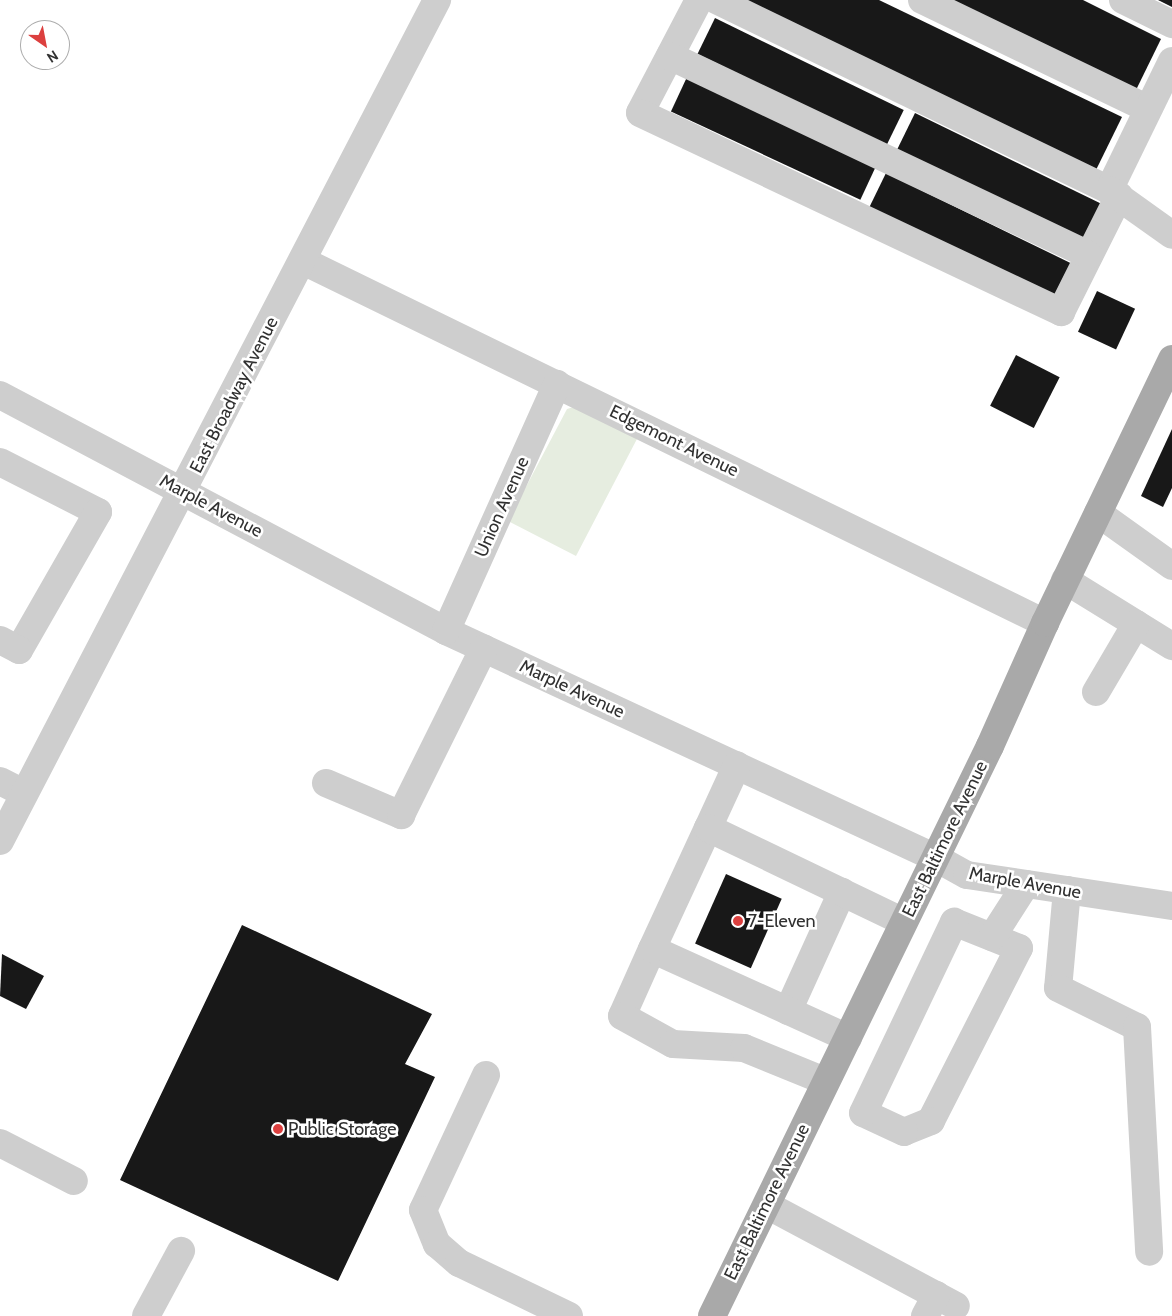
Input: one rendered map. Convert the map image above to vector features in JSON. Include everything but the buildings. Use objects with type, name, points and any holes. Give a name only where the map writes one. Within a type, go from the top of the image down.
[{"type":"main road","name":"East Baltimore Avenue","points":[[712,1316],[990,746],[1065,580],[1172,358]]},
{"type":"street","name":"East Broadway Avenue","points":[[0,841],[184,491],[437,0]]},
{"type":"street","points":[[699,0],[640,113],[1061,312],[1089,255],[1148,109],[1172,61]]},
{"type":"street","points":[[716,0],[1114,193],[1172,235]]},
{"type":"street","points":[[922,0],[1148,109]]},
{"type":"street","points":[[1123,0],[1172,24]]},
{"type":"street","points":[[670,56],[1089,255]]},
{"type":"street","name":"Edgemont Avenue","points":[[303,261],[1045,623]]},
{"type":"street","name":"Union Avenue","points":[[446,631],[557,384]]},
{"type":"street","name":"Marple Avenue","points":[[0,395],[446,631],[936,858],[967,875],[1172,906]]},
{"type":"street","points":[[0,462],[98,512],[19,650],[0,640]]},
{"type":"street","points":[[1098,513],[1172,566]]},
{"type":"street","points":[[1065,580],[1172,646]]},
{"type":"street","points":[[1096,692],[1136,624]]},
{"type":"street","points":[[326,783],[401,815],[484,648]]},
{"type":"street","points":[[737,765],[622,1016],[673,1044],[744,1048],[825,1081]]},
{"type":"street","points":[[0,781],[24,793]]},
{"type":"street","points":[[708,828],[904,922]]},
{"type":"street","points":[[992,936],[1026,884]]},
{"type":"street","points":[[1067,890],[1058,988],[1137,1027],[1149,1252]]},
{"type":"street","points":[[788,1011],[842,892]]},
{"type":"street","points":[[954,922],[992,936],[1019,948],[931,1121],[904,1132],[864,1113],[954,922]]},
{"type":"street","points":[[652,949],[848,1038]]},
{"type":"street","points":[[486,1074],[423,1210],[436,1244],[459,1263],[569,1316]]},
{"type":"street","points":[[0,1143],[74,1181]]},
{"type":"street","points":[[767,1205],[939,1306]]},
{"type":"street","points":[[146,1316],[181,1251]]},
{"type":"shaded area","points":[[577,406],[638,437],[576,556],[508,521],[567,409]]},
{"type":"place","name":"7-Eleven","points":[[738,921]]},
{"type":"place","name":"Public Storage","points":[[278,1129]]}]
